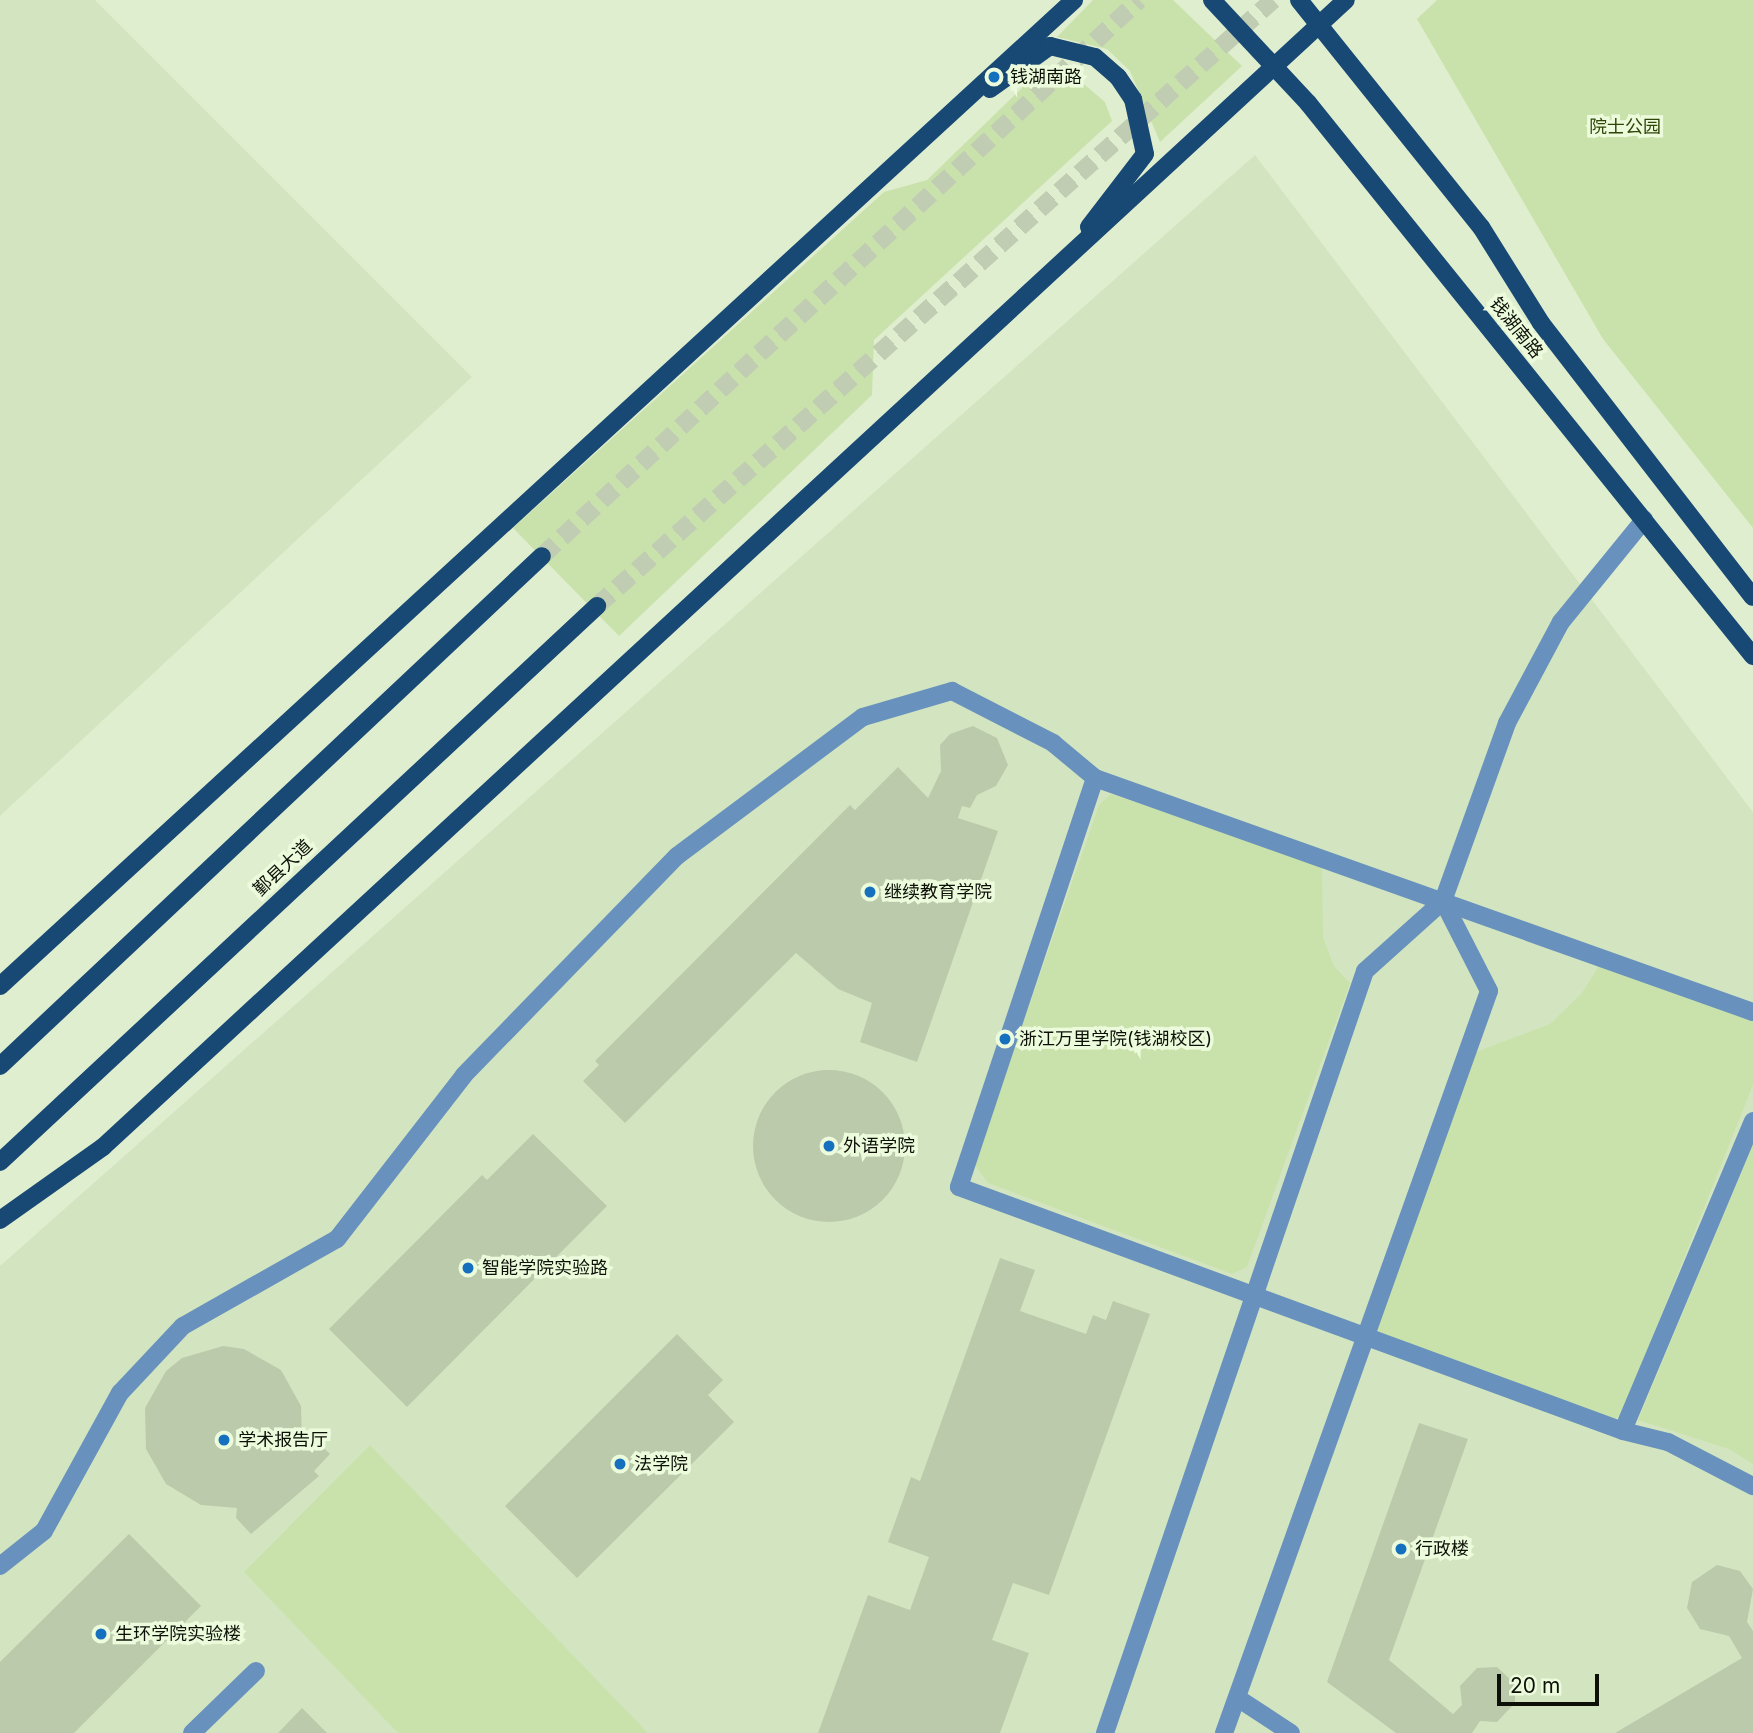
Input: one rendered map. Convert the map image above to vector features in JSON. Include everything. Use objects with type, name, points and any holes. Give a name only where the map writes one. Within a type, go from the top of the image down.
[{"type":"main road","points":[[0,986],[1074,0]]},
{"type":"main road","name":"钱湖南路","points":[[1212,0],[1275,67],[1753,656]]},
{"type":"main road","name":"钱湖南路","points":[[1299,0],[1482,227],[1541,323],[1753,597]]},
{"type":"main road","points":[[0,1220],[103,1147],[1346,0]]},
{"type":"main road","points":[[923,137],[1050,46],[1095,57],[1118,77],[1133,99],[1145,154],[1059,266]]},
{"type":"main road","points":[[0,1066],[542,556]]},
{"type":"main road","name":"鄞县大道","points":[[0,1162],[597,606]]},
{"type":"lane","points":[[1105,1733],[1250,1294],[1365,971],[1443,901],[1507,723],[1561,622],[1644,520]]},
{"type":"lane","points":[[0,1566],[44,1531],[120,1393],[183,1326],[337,1239],[464,1075],[677,856],[863,717],[952,691],[1053,743],[1095,778],[1753,1012]]},
{"type":"lane","points":[[1095,778],[960,1187],[1623,1431],[1668,1442],[1753,1486]]},
{"type":"lane","points":[[1224,1733],[1239,1699],[1370,1338],[1489,991],[1443,901]]},
{"type":"lane","points":[[1623,1431],[1753,1121]]},
{"type":"lane","points":[[192,1733],[256,1671]]},
{"type":"lane","points":[[1239,1699],[1291,1733]]},
{"type":"shaded area","points":[[0,0],[95,0],[472,377],[0,816]]},
{"type":"shaded area","name":"浙江万里学院(钱湖校区)","points":[[1255,155],[1753,812],[1753,1733],[0,1733],[0,1266]]},
{"type":"green space","points":[[1093,0],[1173,0],[1242,66],[1160,142],[1130,71],[1107,49],[1057,37]]},
{"type":"green space","name":"院士公园","points":[[1437,0],[1753,0],[1753,528],[1603,339],[1417,19]]},
{"type":"green space","points":[[1079,80],[1105,102],[1112,121],[874,340],[872,395],[619,636],[513,528],[884,192],[927,180],[1026,84]]},
{"type":"green space","points":[[1111,794],[1322,864],[1323,937],[1334,966],[1350,983],[1247,1267],[1232,1274],[988,1183],[974,1164],[1099,805]]},
{"type":"green space","points":[[1600,964],[1753,1019],[1753,1085],[1621,1416],[1609,1422],[1378,1336],[1377,1325],[1473,1053],[1550,1024],[1582,993]]},
{"type":"green space","points":[[1753,1145],[1753,1464],[1729,1449],[1638,1420]]},
{"type":"green space","points":[[370,1445],[648,1733],[398,1733],[244,1572]]},
{"type":"building","name":"继续教育学院","points":[[973,726],[997,738],[1008,765],[996,786],[977,795],[970,808],[962,806],[958,818],[998,831],[917,1062],[860,1042],[872,1003],[838,989],[796,953],[625,1123],[583,1081],[599,1065],[595,1061],[850,805],[855,810],[898,767],[928,798],[941,771],[940,745],[950,734]]},
{"type":"building","name":"外语学院","points":[[829,1070],[858,1076],[883,1092],[899,1117],[905,1146],[899,1175],[883,1200],[858,1216],[829,1222],[800,1216],[775,1200],[759,1175],[753,1146],[759,1117],[775,1092],[800,1076]]},
{"type":"building","name":"智能学院实验路","points":[[533,1134],[607,1206],[407,1407],[329,1329],[482,1175],[487,1180]]},
{"type":"building","points":[[1000,1258],[1035,1270],[1020,1311],[1086,1334],[1093,1315],[1106,1320],[1113,1301],[1150,1314],[1049,1595],[1013,1583],[992,1640],[1029,1653],[1000,1733],[818,1733],[868,1595],[910,1610],[929,1557],[888,1542],[911,1477],[920,1481]]},
{"type":"building","name":"法学院","points":[[677,1334],[723,1380],[708,1395],[734,1422],[577,1578],[505,1506]]},
{"type":"building","name":"学术报告厅","points":[[223,1346],[244,1349],[281,1370],[301,1406],[302,1441],[315,1439],[330,1454],[314,1471],[319,1476],[251,1534],[236,1518],[237,1508],[201,1505],[166,1484],[146,1449],[145,1408],[166,1371],[182,1358]]},
{"type":"building","name":"行政楼","points":[[1419,1423],[1468,1439],[1389,1660],[1453,1714],[1462,1705],[1460,1686],[1477,1668],[1497,1667],[1515,1684],[1515,1703],[1497,1722],[1480,1721],[1472,1733],[1396,1733],[1327,1682]]},
{"type":"building","name":"生环学院实验楼","points":[[129,1534],[201,1606],[74,1733],[0,1733],[0,1662]]},
{"type":"building","points":[[1717,1565],[1740,1571],[1753,1589],[1747,1622],[1753,1631],[1753,1733],[1615,1733],[1742,1658],[1729,1636],[1700,1629],[1687,1608],[1692,1582]]},
{"type":"building","points":[[302,1708],[327,1733],[278,1733]]},
{"type":"tunnel","points":[[542,556],[1139,0]]},
{"type":"tunnel","points":[[597,606],[1273,0]]},
{"type":"place","name":"钱湖南路","points":[[994,77]]},
{"type":"place","name":"继续教育学院","points":[[870,892]]},
{"type":"place","name":"浙江万里学院(钱湖校区)","points":[[1005,1039]]},
{"type":"place","name":"外语学院","points":[[829,1146]]},
{"type":"place","name":"智能学院实验路","points":[[468,1268]]},
{"type":"place","name":"学术报告厅","points":[[224,1440]]},
{"type":"place","name":"法学院","points":[[620,1464]]},
{"type":"place","name":"行政楼","points":[[1401,1549]]},
{"type":"place","name":"生环学院实验楼","points":[[101,1634]]}]
